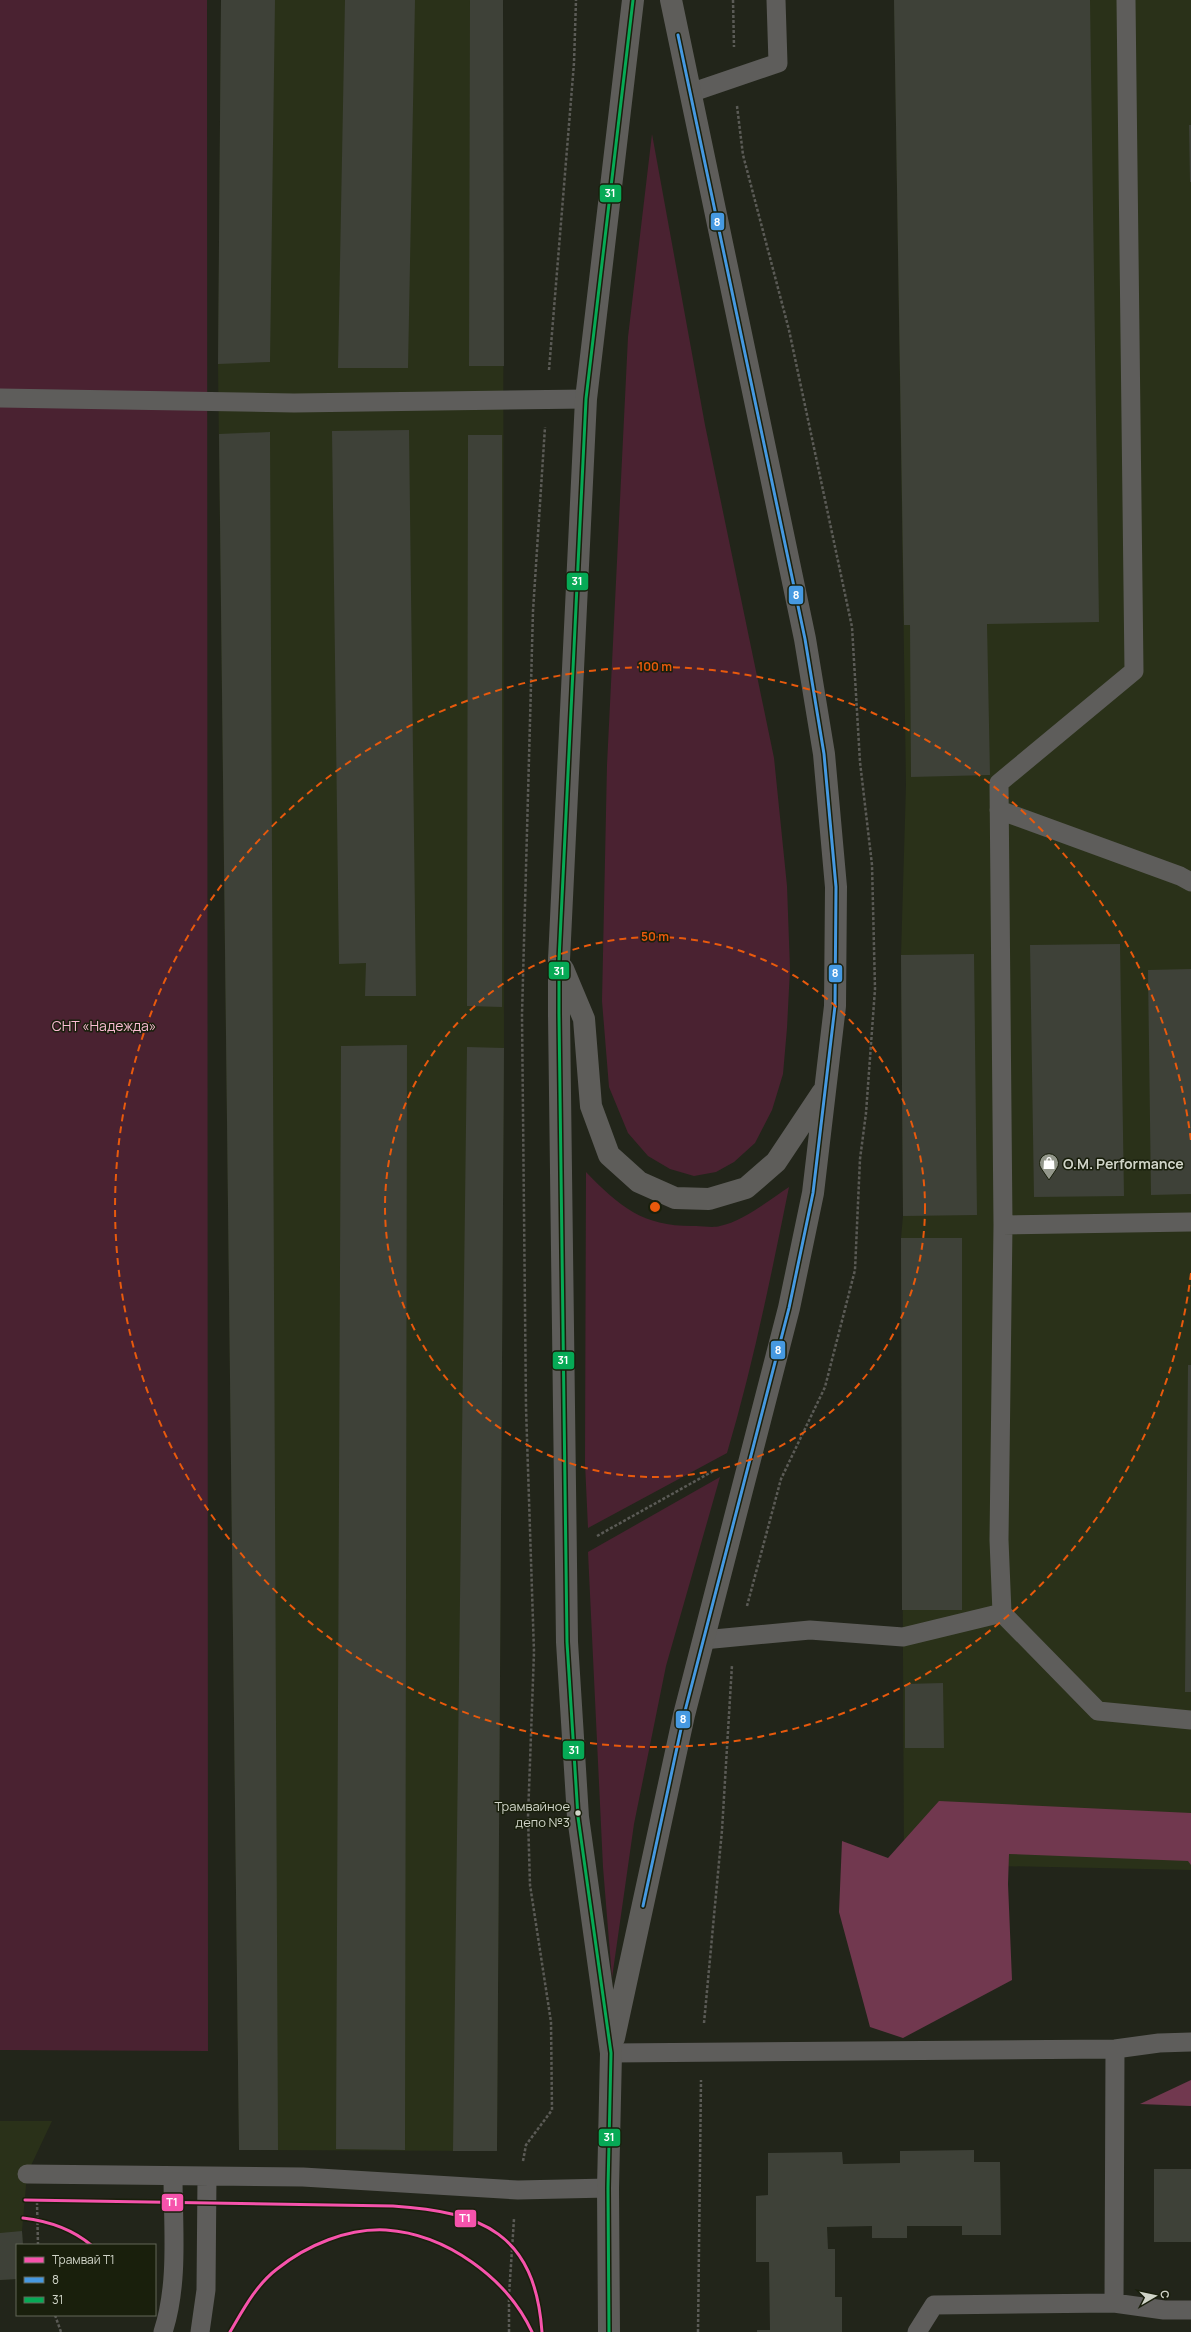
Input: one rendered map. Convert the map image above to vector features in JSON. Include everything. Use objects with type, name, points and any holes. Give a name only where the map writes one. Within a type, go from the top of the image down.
[{"type":"main road","points":[[609,2332],[608,2188],[611,2053],[578,1817],[567,1642],[559,960],[586,399],[632,0]]},
{"type":"main road","points":[[611,2053],[683,1722],[789,1308],[813,1193],[824,1089],[835,1006],[836,887],[824,754],[805,639],[671,0]]},
{"type":"main road","points":[[559,960],[584,1019],[591,1106],[609,1155],[639,1182],[675,1198],[708,1199],[746,1188],[776,1162],[824,1089]]},
{"type":"lane","points":[[690,93],[778,63],[776,0]]},
{"type":"lane","points":[[1126,0],[1134,671],[999,783],[1003,1224],[999,1540],[1002,1613],[1098,1711],[1191,1720]]},
{"type":"lane","points":[[0,398],[294,404],[586,399]]},
{"type":"lane","points":[[999,810],[1180,876],[1191,882]]},
{"type":"lane","points":[[1003,1224],[1191,1222]]},
{"type":"lane","points":[[703,1640],[810,1630],[903,1637],[1002,1613]]},
{"type":"lane","points":[[611,2053],[1115,2049],[1159,2043],[1191,2042]]},
{"type":"lane","points":[[1114,2303],[1115,2049]]},
{"type":"lane","points":[[32,2174],[311,2178],[518,2190],[608,2188]]},
{"type":"lane","points":[[163,2332],[168,2315],[172,2276],[173,2176]]},
{"type":"lane","points":[[200,2332],[206,2290],[207,2176]]},
{"type":"lane","points":[[917,2332],[934,2305],[1114,2303],[1164,2310],[1191,2310]]},
{"type":"path","points":[[698,2332],[701,2052],[722,1830],[732,1660],[782,1479],[825,1387],[856,1270],[860,1159],[866,1113],[875,989],[872,865],[860,762],[852,627],[789,330],[743,156],[734,78],[734,0]]},
{"type":"path","points":[[595,1537],[717,1469]]},
{"type":"path","points":[[32,2174],[38,2244]]},
{"type":"path","points":[[509,2332],[509,2295],[515,2212]]},
{"type":"path","points":[[55,2316],[61,2332]]},
{"type":"shaded area","points":[[221,0],[503,0],[504,1048],[497,2151],[239,2150],[218,364]]},
{"type":"shaded area","points":[[894,0],[1191,0],[1191,1870],[904,1864],[901,955],[906,785]]},
{"type":"shaded area","points":[[939,1801],[1191,1813],[1191,1865],[1188,1861],[1009,1854],[1008,1884],[1012,1980],[903,2038],[870,2027],[839,1912],[842,1841],[888,1858]]},
{"type":"shaded area","points":[[1191,2080],[1191,2106],[1140,2104]]},
{"type":"shaded area","points":[[0,2121],[52,2121],[27,2174],[22,2231],[23,2244],[16,2244],[16,2279],[0,2280]]},
{"type":"green space","name":"СНТ «Надежда»","points":[[0,0],[207,0],[208,2051],[0,2050]]},
{"type":"green space","points":[[652,134],[705,425],[774,758],[787,886],[790,969],[787,1028],[783,1074],[772,1110],[755,1143],[734,1162],[716,1172],[694,1176],[670,1169],[648,1156],[628,1133],[609,1087],[602,1001],[607,765],[628,337]]},
{"type":"green space","points":[[586,1172],[611,1196],[635,1213],[662,1223],[678,1225],[714,1227],[738,1220],[756,1210],[789,1187],[753,1354],[727,1453],[588,1528],[585,1463]]},
{"type":"green space","points":[[720,1477],[666,1666],[634,1824],[612,1978],[603,1867],[588,1552]]},
{"type":"building","points":[[221,0],[275,0],[270,362],[218,364]]},
{"type":"building","points":[[345,0],[415,0],[408,368],[338,368]]},
{"type":"building","points":[[470,0],[503,0],[504,366],[469,366]]},
{"type":"building","points":[[894,0],[1090,0],[1099,622],[987,624],[990,775],[911,777],[910,625],[904,625]]},
{"type":"building","points":[[1189,125],[1191,125],[1191,182],[1190,182]]},
{"type":"building","points":[[409,430],[416,996],[365,996],[366,963],[339,964],[332,431]]},
{"type":"building","points":[[270,432],[278,2150],[239,2150],[219,434]]},
{"type":"building","points":[[468,435],[502,435],[502,1007],[467,1006]]},
{"type":"building","points":[[1120,944],[1124,1196],[1034,1197],[1030,945]]},
{"type":"building","points":[[974,954],[977,1215],[903,1216],[901,955]]},
{"type":"building","points":[[1191,969],[1191,1194],[1151,1195],[1148,970]]},
{"type":"building","points":[[407,1045],[405,2150],[336,2149],[341,1046]]},
{"type":"building","points":[[467,1047],[504,1048],[497,2151],[453,2151]]},
{"type":"building","points":[[901,1238],[962,1238],[962,1610],[902,1610]]},
{"type":"building","points":[[1188,1365],[1191,1365],[1191,1692],[1185,1692]]},
{"type":"building","points":[[943,1683],[944,1748],[905,1748],[905,1684]]},
{"type":"building","points":[[974,2150],[974,2162],[1000,2162],[1001,2235],[962,2235],[962,2226],[907,2226],[907,2238],[872,2238],[872,2226],[827,2227],[828,2249],[835,2249],[835,2297],[842,2297],[842,2332],[757,2332],[757,2330],[770,2330],[769,2262],[756,2262],[756,2196],[768,2195],[768,2153],[842,2152],[843,2164],[900,2163],[900,2151]]},
{"type":"building","points":[[1154,2169],[1191,2169],[1191,2242],[1154,2242]]},
{"type":"building","points":[[22,2231],[23,2244],[16,2244],[16,2279],[0,2280],[0,2233]]},
{"type":"tram line","name":"T1","points":[[25,2200],[393,2206],[425,2209],[453,2214],[477,2222],[498,2234],[515,2250],[528,2271],[537,2298],[542,2332]]},
{"type":"tram line","name":"T1","points":[[23,2218],[42,2221],[68,2230],[90,2244]]},
{"type":"tram line","name":"T1","points":[[230,2332],[256,2290],[269,2275],[289,2260],[301,2252],[328,2240],[343,2235],[372,2230],[408,2233],[431,2240],[472,2262],[491,2277],[507,2294],[521,2312],[532,2332]]},
{"type":"transit line","name":"31","points":[[609,2332],[608,2188],[611,2053],[578,1817],[567,1642],[559,960],[586,399],[633,0]]},
{"type":"transit line","name":"8","points":[[643,1906],[684,1715],[789,1308],[813,1193],[835,1006],[836,887],[824,754],[805,639],[678,35]]},
{"type":"place","name":"O.M. Performance","points":[[1049,1180]]},
{"type":"place","name":"Трамвайное депо №3","points":[[578,1813]]}]
